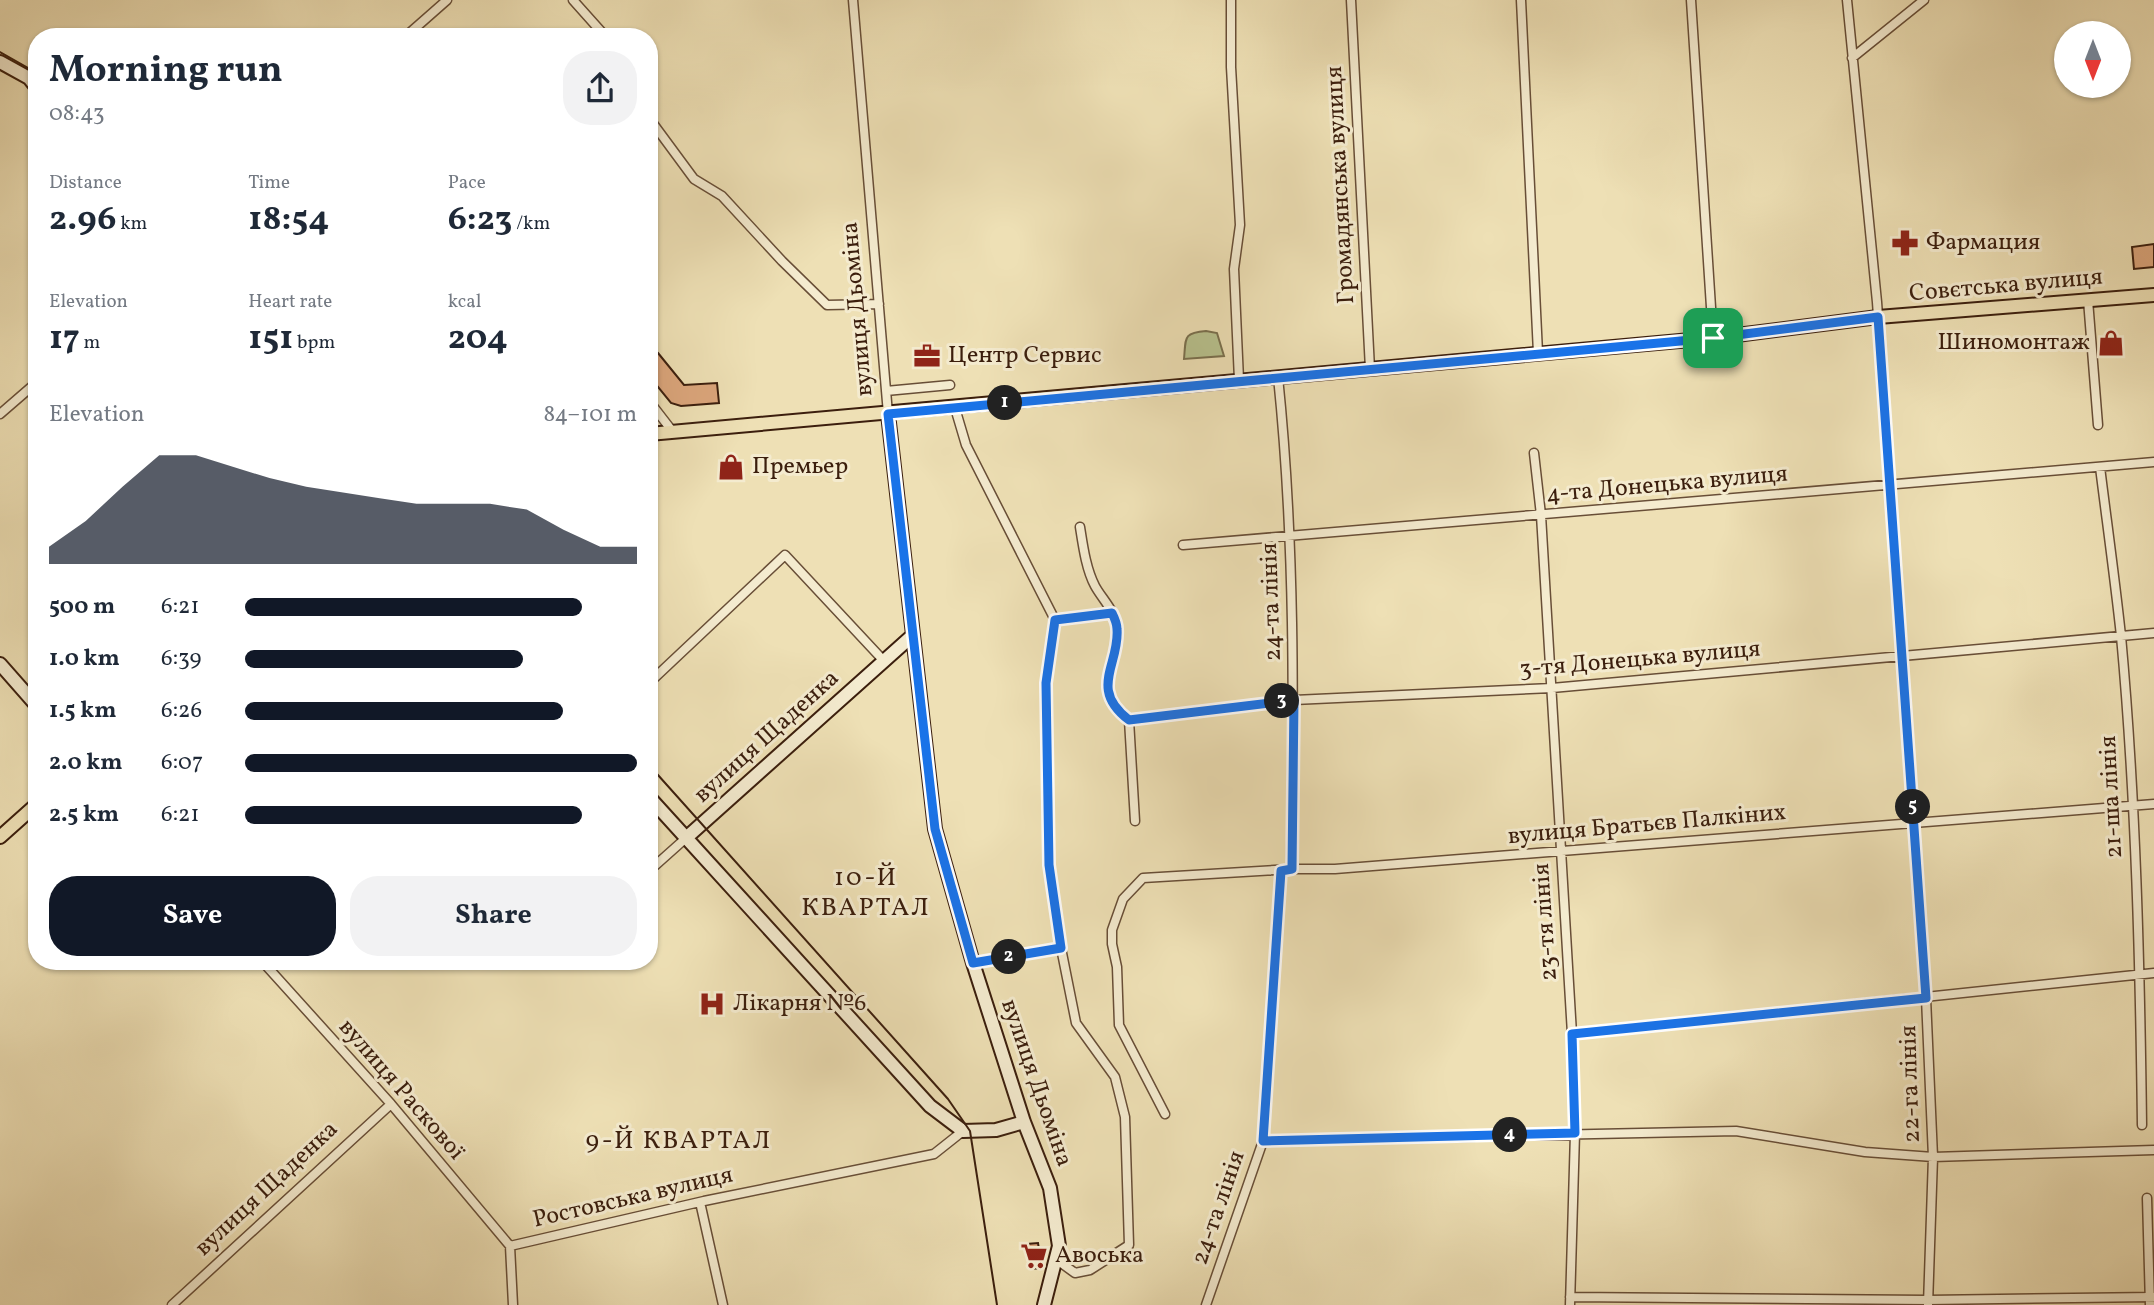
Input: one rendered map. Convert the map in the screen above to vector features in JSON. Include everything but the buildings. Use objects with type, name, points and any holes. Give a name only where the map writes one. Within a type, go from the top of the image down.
[{"type":"main road","name":"Совєтська вулиця","points":[[658,433],[1713,338],[1878,317],[2154,295]]},
{"type":"main road","points":[[0,838],[28,812]]},
{"type":"street","points":[[415,28],[447,0]]},
{"type":"street","points":[[573,0],[598,28]]},
{"type":"street","name":"вулиця Дьоміна","points":[[853,0],[888,414],[935,829],[973,963],[1024,1122],[1050,1188],[1059,1246],[1044,1305]]},
{"type":"street","points":[[1231,0],[1231,67],[1240,225],[1234,269],[1240,380]]},
{"type":"street","name":"Громадянська вулиця","points":[[1350,0],[1370,369]]},
{"type":"street","points":[[1521,0],[1538,353]]},
{"type":"street","points":[[1691,0],[1713,338]]},
{"type":"street","name":"22-га лінія","points":[[1847,0],[1878,317],[1904,656],[1926,998],[1933,1157],[1928,1302]]},
{"type":"street","points":[[1852,58],[1924,0]]},
{"type":"street","points":[[0,62],[28,77]]},
{"type":"street","points":[[658,130],[694,179],[722,196],[827,305],[879,304]]},
{"type":"street","points":[[2088,300],[2098,425]]},
{"type":"street","name":"24-та лінія","points":[[1278,377],[1289,534],[1294,700],[1292,869]]},
{"type":"street","points":[[886,391],[950,385]]},
{"type":"street","points":[[0,414],[28,390]]},
{"type":"street","points":[[955,408],[966,445],[1055,620],[1046,683],[1049,865],[1061,948],[1076,1023],[1115,1077],[1125,1117],[1129,1245],[1090,1270],[1075,1273],[1057,1260]]},
{"type":"street","points":[[658,413],[673,432]]},
{"type":"street","name":"23-тя лінія","points":[[1534,453],[1541,515],[1572,1034],[1575,1133],[1570,1301]]},
{"type":"street","name":"4-та Донецька вулиця","points":[[1183,545],[2154,463]]},
{"type":"street","name":"21-ша лінія","points":[[2100,467],[2120,636],[2132,806],[2140,975],[2142,1125]]},
{"type":"street","points":[[1080,527],[1093,584],[1112,613],[1118,628],[1107,677],[1109,693],[1122,715],[1129,720],[1135,821]]},
{"type":"street","points":[[658,675],[785,555],[883,660]]},
{"type":"street","points":[[1055,620],[1112,613]]},
{"type":"street","name":"3-тя Донецька вулиця","points":[[1129,720],[1294,700],[1552,688],[2154,633]]},
{"type":"street","name":"вулиця Щаденка","points":[[658,863],[913,635]]},
{"type":"street","points":[[0,664],[28,696]]},
{"type":"street","name":"вулиця Братьєв Палкіних","points":[[1165,1114],[1119,1025],[1117,967],[1112,930],[1123,899],[1143,878],[1335,869],[2154,804]]},
{"type":"street","points":[[658,807],[930,1106],[963,1131],[996,1130],[1024,1122]]},
{"type":"street","name":"24-та лінія","points":[[1206,1305],[1263,1141],[1281,871]]},
{"type":"street","points":[[973,963],[1061,948]]},
{"type":"street","name":"вулиця Раскової","points":[[270,970],[391,1104],[510,1246]]},
{"type":"street","points":[[1572,1034],[2154,973]]},
{"type":"street","name":"вулиця Щаденка","points":[[172,1305],[391,1104]]},
{"type":"street","name":"Ростовська вулиця","points":[[510,1246],[700,1202],[934,1154],[963,1131]]},
{"type":"street","points":[[1263,1141],[1735,1132],[1865,1152],[1933,1157],[2154,1150]]},
{"type":"street","points":[[1570,1301],[2151,1300],[2147,1198]]},
{"type":"street","points":[[700,1202],[723,1305]]},
{"type":"street","points":[[510,1246],[513,1305]]},
{"type":"green space","points":[[1206,331],[1217,333],[1224,356],[1184,359],[1189,335]]},
{"type":"tram line","points":[[0,52],[28,68]]},
{"type":"tram line","points":[[658,775],[948,1099],[970,1131],[997,1305]]},
{"type":"place","name":"Фармация","points":[[1905,243]]},
{"type":"place","name":"Шиномонтаж","points":[[2111,343]]},
{"type":"place","name":"Центр Сервис","points":[[927,356]]},
{"type":"place","name":"Премьер","points":[[731,467]]},
{"type":"place","name":"Лікарня №6","points":[[712,1004]]},
{"type":"place","name":"Авоська","points":[[1034,1256]]},
{"type":"district","name":"10-Й КВАРТАЛ","points":[[866,893]]},
{"type":"district","name":"9-Й КВАРТАЛ","points":[[679,1141]]},
{"type":"route","points":[[1878,317],[1904,656],[1926,998],[1572,1034],[1575,1133],[1263,1141],[1281,871],[1292,869],[1294,700],[1129,720],[1122,715],[1109,693],[1107,677],[1118,628],[1112,613],[1055,620],[1046,683],[1049,865],[1061,948],[973,963],[935,829],[888,414],[1713,338],[1878,317]]}]
